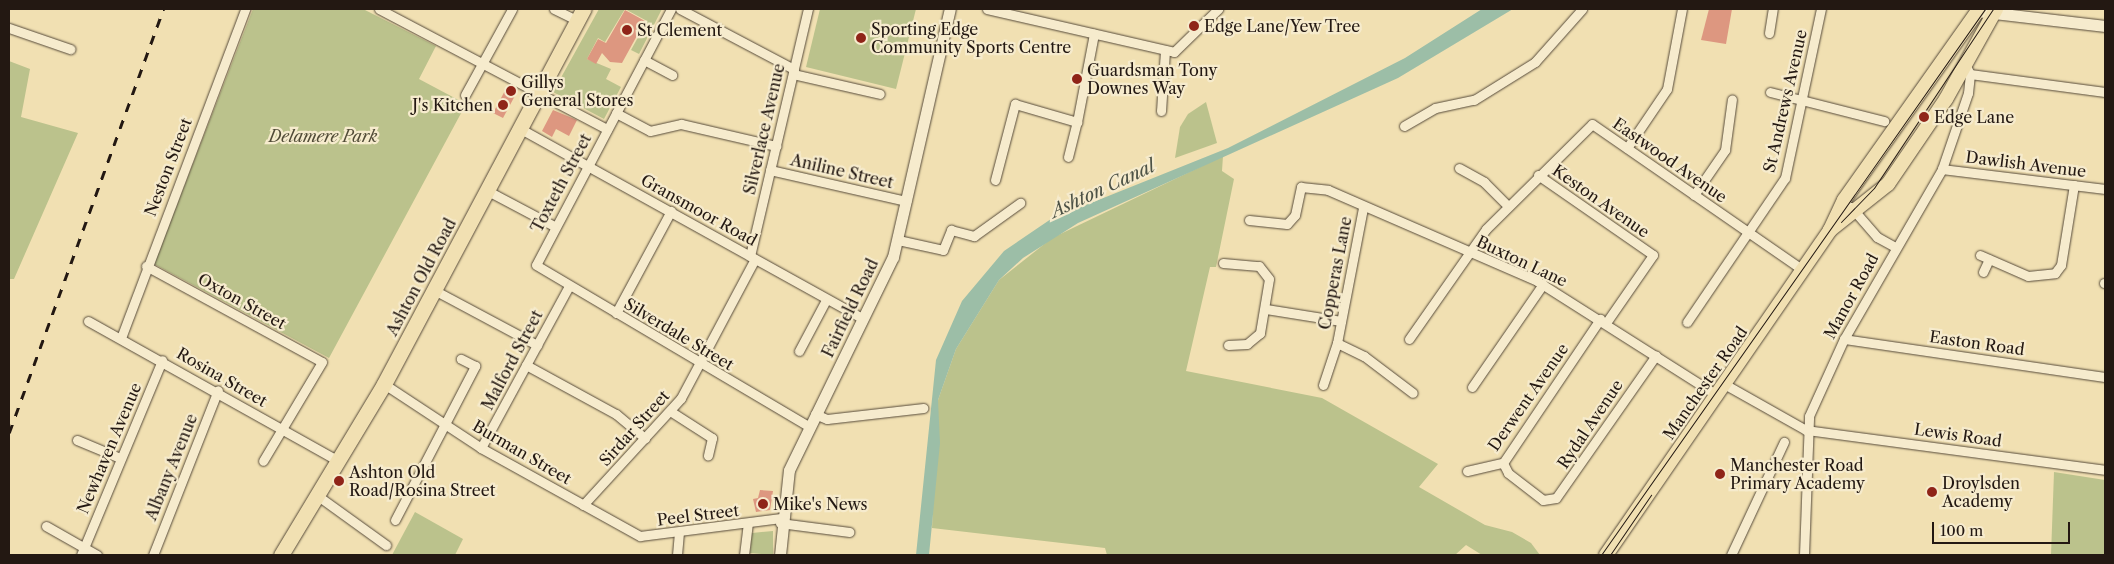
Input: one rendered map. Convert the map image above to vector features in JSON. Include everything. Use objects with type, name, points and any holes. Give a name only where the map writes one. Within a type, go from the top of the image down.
[{"type":"highway","name":"Ashton Old Road","points":[[286,553],[384,384],[580,14]]},
{"type":"main road","name":"Manchester Road","points":[[1606,555],[1718,396],[1830,230],[1844,200],[1974,9]]},
{"type":"main road","name":"Manchester Road","points":[[1830,230],[1888,184],[1968,70],[1995,11]]},
{"type":"street","name":"Neston Street","points":[[121,338],[146,266],[245,9]]},
{"type":"street","points":[[379,9],[607,129]]},
{"type":"street","points":[[465,95],[512,9]]},
{"type":"street","points":[[554,9],[580,14]]},
{"type":"street","name":"Toxteth Street","points":[[536,265],[554,226],[671,9]]},
{"type":"street","points":[[680,9],[793,72],[880,94]]},
{"type":"street","name":"Silverlace Avenue","points":[[753,258],[770,170],[808,9]]},
{"type":"street","name":"Fairfield Road","points":[[780,555],[780,520],[785,480],[808,426],[863,319],[898,240],[950,9]]},
{"type":"street","points":[[987,9],[1174,52],[1218,9]]},
{"type":"street","points":[[1404,126],[1435,108],[1474,100],[1535,62],[1582,9]]},
{"type":"street","points":[[1627,148],[1667,89],[1682,9]]},
{"type":"street","points":[[1769,33],[1773,9]]},
{"type":"street","name":"St Andrews Avenue","points":[[1688,322],[1785,178],[1821,9]]},
{"type":"street","points":[[1974,9],[2105,26]]},
{"type":"street","points":[[9,28],[70,49]]},
{"type":"street","points":[[1068,157],[1077,122],[1094,34]]},
{"type":"street","points":[[1161,111],[1166,50]]},
{"type":"street","points":[[644,60],[672,75]]},
{"type":"street","points":[[1968,70],[1986,76],[2105,92]]},
{"type":"street","name":"Manor Road","points":[[1804,555],[1806,430],[1821,385],[1895,247],[1942,169],[1963,112],[1968,70]]},
{"type":"street","points":[[1770,92],[1884,121]]},
{"type":"street","points":[[1694,195],[1725,150],[1732,99]]},
{"type":"street","points":[[995,180],[1015,104],[1077,122]]},
{"type":"street","points":[[616,113],[650,131],[681,124],[776,146]]},
{"type":"street","name":"Eastwood Avenue","points":[[1409,339],[1468,252],[1508,205],[1592,124],[1803,270]]},
{"type":"street","name":"Gransmoor Road","points":[[519,128],[863,319]]},
{"type":"street","points":[[1459,168],[1484,182],[1508,205]]},
{"type":"street","name":"Dawlish Avenue","points":[[1942,169],[2105,189]]},
{"type":"street","name":"Aniline Street","points":[[770,170],[907,201]]},
{"type":"street","name":"Keston Avenue","points":[[1538,175],[1653,255],[1603,321]]},
{"type":"street","points":[[1983,272],[1985,257],[2028,276],[2055,273],[2061,265],[2074,185]]},
{"type":"street","name":"Buxton Lane","points":[[1249,220],[1287,224],[1294,215],[1299,191],[1304,186],[1321,188],[1363,208],[1543,284],[1718,396]]},
{"type":"street","points":[[486,190],[554,226]]},
{"type":"street","points":[[1844,200],[1856,211],[1877,237],[1895,247]]},
{"type":"street","points":[[898,240],[943,250],[951,230],[974,236],[1020,203]]},
{"type":"street","name":"Copperas Lane","points":[[1322,385],[1337,343],[1363,208]]},
{"type":"street","points":[[616,313],[671,211]]},
{"type":"street","name":"Sirdar Street","points":[[583,504],[670,411],[700,364],[753,258]]},
{"type":"street","points":[[1223,262],[1263,268],[1269,279],[1266,309],[1256,340],[1244,345],[1228,345]]},
{"type":"street","name":"Silverdale Street","points":[[536,265],[700,364],[808,426]]},
{"type":"street","name":"Oxton Street","points":[[146,266],[322,362],[283,431]]},
{"type":"street","points":[[1472,387],[1543,284]]},
{"type":"street","name":"Malford Street","points":[[481,448],[569,286]]},
{"type":"street","points":[[434,290],[537,345]]},
{"type":"street","points":[[799,351],[826,300]]},
{"type":"street","points":[[1266,309],[1341,321]]},
{"type":"street","name":"Derwent Avenue","points":[[1467,471],[1503,463],[1603,321]]},
{"type":"street","name":"Rosina Street","points":[[88,322],[218,390],[283,431],[339,461]]},
{"type":"street","name":"Easton Road","points":[[1844,339],[2105,377]]},
{"type":"street","points":[[1337,343],[1364,356],[1413,393]]},
{"type":"street","name":"Rydal Avenue","points":[[1503,463],[1508,473],[1542,500],[1556,498],[1656,355]]},
{"type":"street","points":[[395,520],[446,426],[475,366],[461,359]]},
{"type":"street","name":"Newhaven Avenue","points":[[82,552],[162,360]]},
{"type":"street","points":[[526,365],[616,414],[645,438]]},
{"type":"street","name":"Burman Street","points":[[384,384],[481,448],[640,536],[649,536]]},
{"type":"street","points":[[1726,384],[1806,430]]},
{"type":"street","name":"Albany Avenue","points":[[153,555],[218,390]]},
{"type":"street","points":[[815,414],[827,419],[924,408]]},
{"type":"street","points":[[670,411],[712,438],[708,456]]},
{"type":"street","name":"Lewis Road","points":[[1806,430],[2105,470]]},
{"type":"street","points":[[263,461],[283,431]]},
{"type":"street","points":[[77,440],[120,458]]},
{"type":"street","points":[[1731,555],[1784,442]]},
{"type":"street","points":[[318,496],[386,545]]},
{"type":"street","name":"Peel Street","points":[[649,536],[780,520],[849,532]]},
{"type":"street","points":[[744,555],[748,523]]},
{"type":"street","points":[[46,526],[82,552],[97,555]]},
{"type":"street","points":[[676,555],[679,532]]},
{"type":"green space","name":"Delamere Park","points":[[253,9],[363,9],[436,46],[419,79],[466,104],[329,358],[154,264]]},
{"type":"green space","points":[[599,9],[625,9],[605,42],[598,38],[587,59],[611,69],[606,79],[621,87],[604,119],[553,92]]},
{"type":"green space","points":[[625,9],[662,9],[639,54],[631,50],[647,21]]},
{"type":"green space","name":"Sporting Edge Community Sports Centre","points":[[820,9],[916,9],[896,89],[806,67]]},
{"type":"green space","points":[[9,61],[30,69],[21,117],[78,133],[14,279],[9,279]]},
{"type":"green space","points":[[1206,102],[1217,143],[1175,158],[1180,127],[1188,114]]},
{"type":"green space","points":[[1223,156],[1222,171],[1234,179],[1216,267],[1210,267],[1186,371],[1322,398],[1438,464],[1419,487],[1485,525],[1512,532],[1531,543],[1540,555],[1482,555],[1466,545],[1455,555],[1107,555],[1105,548],[932,528],[938,400],[956,349],[999,280],[1052,238]]},
{"type":"green space","points":[[2054,472],[2105,480],[2105,555],[2051,555]]},
{"type":"green space","points":[[415,512],[463,539],[455,555],[392,555]]},
{"type":"green space","points":[[773,531],[773,555],[750,553],[752,533]]},
{"type":"shaded area","points":[[1482,9],[1513,9],[1398,78],[1078,223],[1023,258],[999,280],[956,349],[938,400],[940,443],[929,555],[916,555],[936,360],[962,301],[1004,251],[1051,219],[1228,148],[1405,58]]},
{"type":"building","points":[[1709,9],[1732,9],[1726,44],[1701,40]]},
{"type":"building","name":"St Clement","points":[[625,10],[645,21],[622,63],[610,62],[602,53],[596,64],[587,59],[598,39],[606,43]]},
{"type":"building","points":[[508,85],[518,90],[503,118],[493,113]]},
{"type":"building","points":[[553,110],[577,120],[569,136],[556,129],[552,137],[542,131]]},
{"type":"building","name":"Mike's News","points":[[760,490],[773,491],[770,510],[756,512],[753,499],[758,498]]},
{"type":"tram line","points":[[1601,555],[1985,9]]},
{"type":"tram line","points":[[1841,222],[1874,188],[1993,9]]},
{"type":"tram line","points":[[1610,555],[1651,495]]},
{"type":"railway","points":[[9,433],[163,9]]},
{"type":"place","name":"Edge Lane/Yew Tree","points":[[1194,26]]},
{"type":"place","name":"St Clement","points":[[627,30]]},
{"type":"place","name":"Sporting Edge Community Sports Centre","points":[[861,38]]},
{"type":"place","name":"Guardsman Tony Downes Way","points":[[1077,79]]},
{"type":"place","name":"Gillys General Stores","points":[[511,91]]},
{"type":"place","name":"J's Kitchen","points":[[503,105]]},
{"type":"place","name":"Edge Lane","points":[[1924,117]]},
{"type":"place","name":"Manchester Road Primary Academy","points":[[1720,474]]},
{"type":"place","name":"Ashton Old Road/Rosina Street","points":[[339,481]]},
{"type":"place","name":"Droylsden Academy","points":[[1932,492]]},
{"type":"place","name":"Mike's News","points":[[763,504]]},
{"type":"water label","name":"Ashton Canal","points":[[1103,189]]}]
